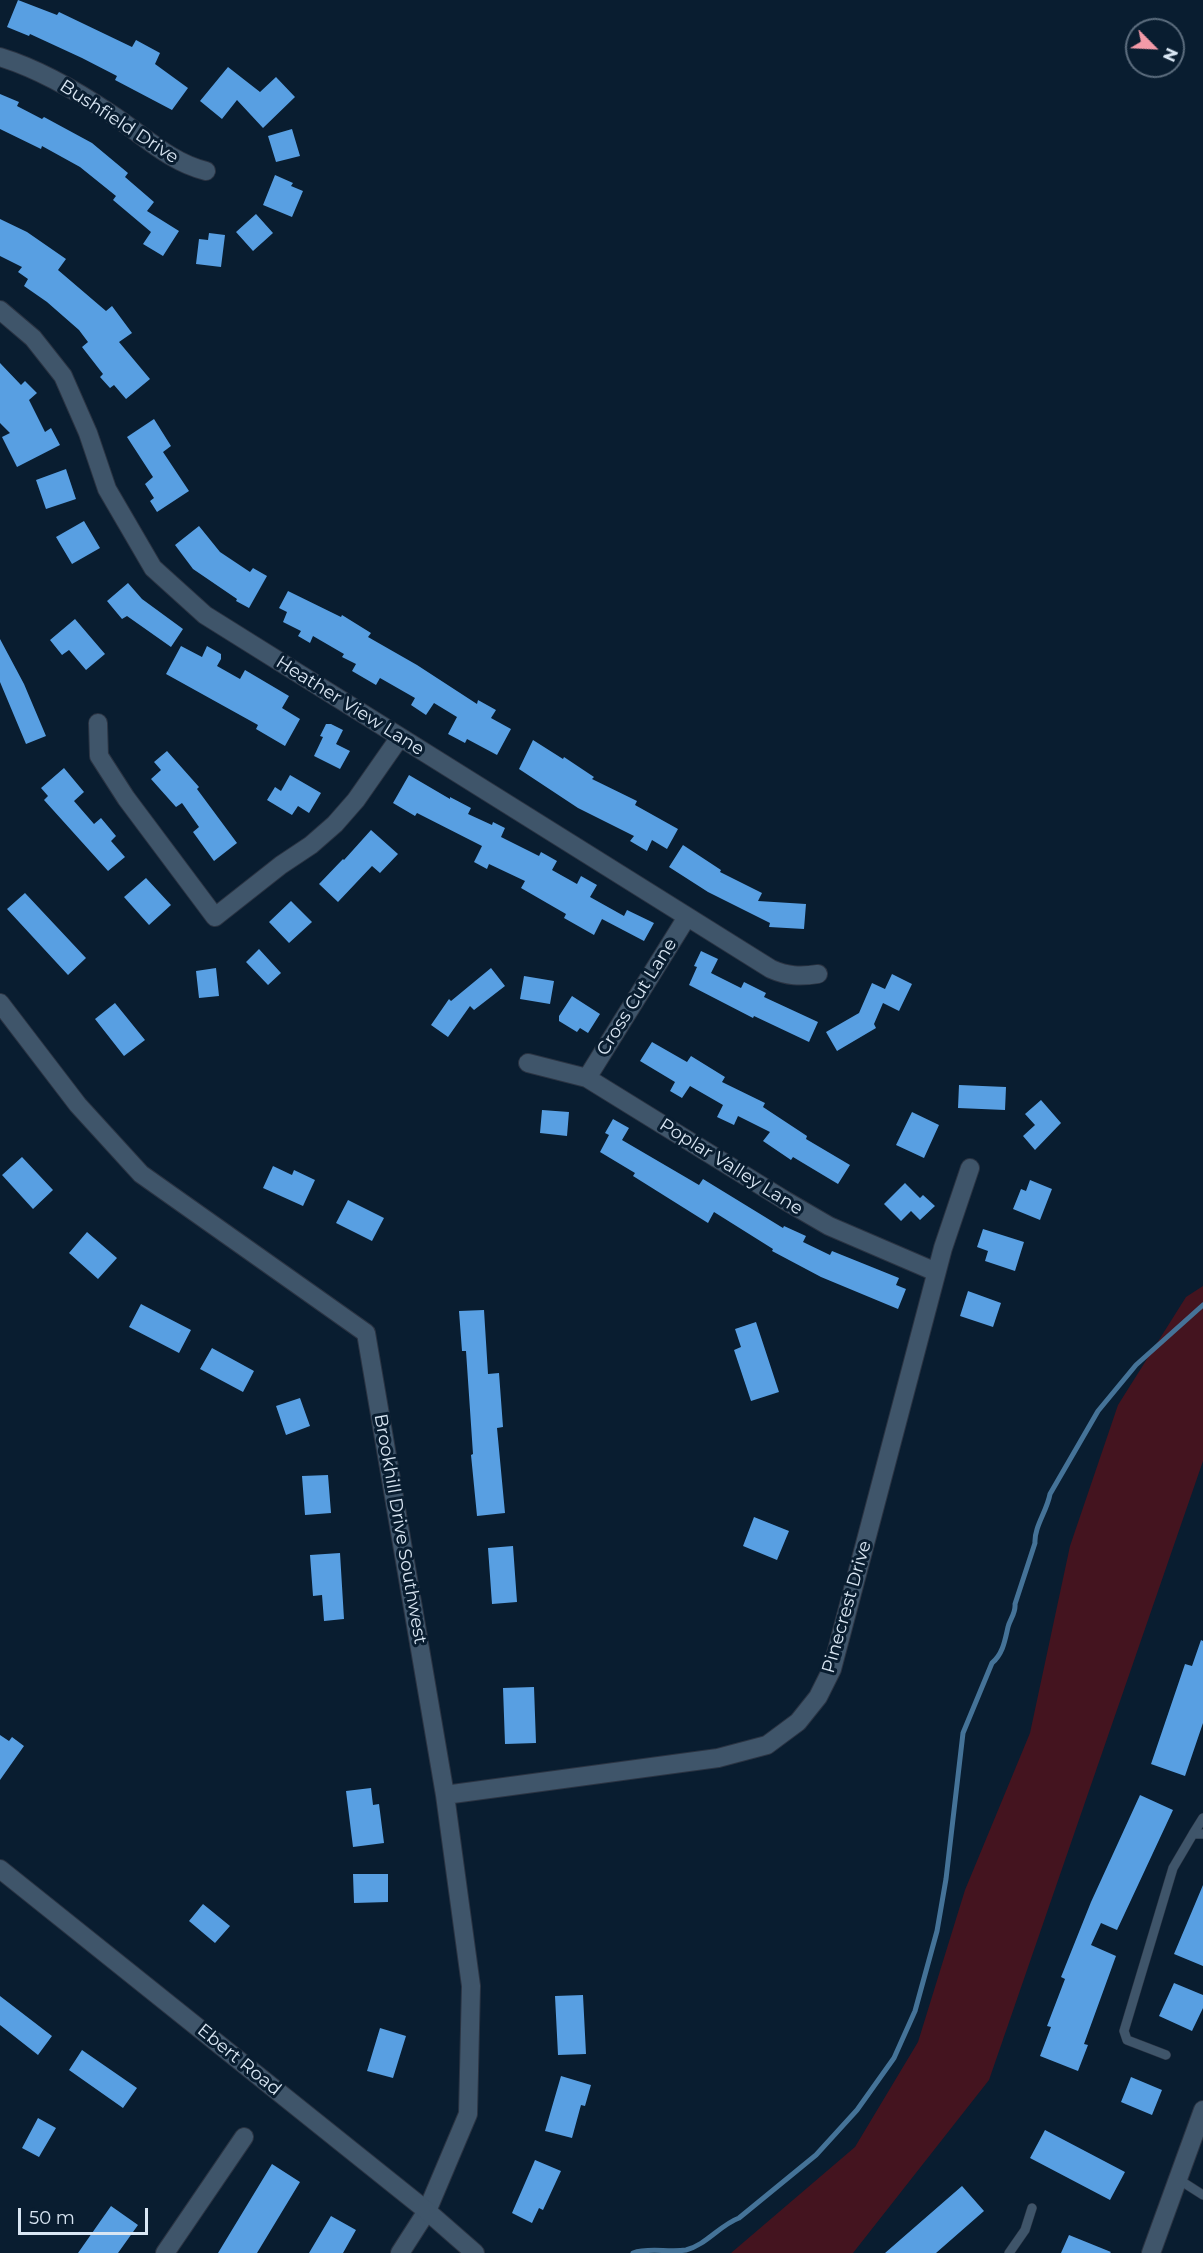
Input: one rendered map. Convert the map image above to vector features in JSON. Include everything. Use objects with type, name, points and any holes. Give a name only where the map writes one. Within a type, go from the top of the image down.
[{"type":"street","name":"Bushfield Drive","points":[[0,57],[68,87],[112,114],[162,151],[191,168],[206,171]]},
{"type":"street","name":"Heather View Lane","points":[[0,310],[33,338],[63,376],[88,433],[107,489],[153,568],[205,615],[778,972],[801,977],[818,974]]},
{"type":"street","points":[[98,723],[99,756],[126,798],[215,917],[281,865],[311,845],[335,824],[356,800],[400,737]]},
{"type":"street","name":"Cross Cut Lane","points":[[587,1077],[687,917]]},
{"type":"street","name":"Brookhill Drive Southwest","points":[[0,1003],[78,1104],[141,1174],[366,1333],[445,1794],[471,1986],[468,2114],[427,2211],[400,2253]]},
{"type":"street","name":"Poplar Valley Lane","points":[[528,1063],[587,1077],[829,1226],[936,1272]]},
{"type":"street","name":"Pinecrest Drive","points":[[445,1794],[718,1758],[767,1745],[798,1722],[818,1697],[832,1669],[936,1272],[970,1168]]},
{"type":"street","name":"Ebert Road","points":[[0,1869],[427,2211],[475,2253]]},
{"type":"street","points":[[1151,2253],[1203,2110]]},
{"type":"street","points":[[165,2253],[244,2138]]},
{"type":"lane","points":[[1166,2055],[1127,2040],[1124,2031],[1173,1868],[1198,1834],[1203,1818]]},
{"type":"lane","points":[[1178,2180],[1203,2196]]},
{"type":"lane","points":[[1009,2253],[1025,2229],[1032,2208]]},
{"type":"shaded area","points":[[1203,1286],[1203,1461],[989,2080],[853,2253],[731,2253],[855,2147],[918,2042],[965,1890],[1030,1733],[1070,1546],[1118,1405],[1186,1297]]},
{"type":"building","points":[[18,0],[57,15],[59,12],[132,47],[136,40],[160,53],[155,64],[188,88],[172,110],[115,80],[117,76],[82,58],[30,34],[29,36],[7,27]]},
{"type":"building","points":[[228,67],[260,92],[276,77],[295,97],[263,128],[237,100],[222,119],[200,101]]},
{"type":"building","points":[[0,94],[19,102],[17,106],[42,119],[44,117],[92,143],[128,173],[125,177],[154,202],[147,211],[179,231],[163,256],[143,244],[151,232],[113,200],[116,196],[80,167],[42,146],[41,149],[0,129]]},
{"type":"building","points":[[292,129],[300,156],[276,162],[268,136]]},
{"type":"building","points":[[275,175],[293,183],[291,186],[303,191],[292,217],[263,205]]},
{"type":"building","points":[[256,214],[273,233],[253,251],[236,232]]},
{"type":"building","points":[[0,219],[27,232],[66,259],[58,270],[106,311],[112,306],[132,333],[119,342],[150,379],[126,399],[114,385],[110,388],[100,377],[103,374],[82,347],[88,342],[79,330],[47,302],[24,286],[28,279],[18,272],[22,267],[0,256]]},
{"type":"building","points":[[209,233],[225,235],[221,267],[196,264],[199,239],[208,240]]},
{"type":"building","points":[[0,363],[21,385],[25,381],[37,393],[29,400],[45,432],[51,428],[60,445],[17,467],[2,437],[10,433],[0,423]]},
{"type":"building","points":[[154,419],[171,446],[163,452],[189,491],[157,512],[150,501],[154,498],[145,484],[153,477],[127,437]]},
{"type":"building","points":[[66,469],[76,499],[46,509],[36,480]]},
{"type":"building","points":[[84,521],[100,548],[72,564],[56,537]]},
{"type":"building","points":[[199,526],[220,552],[250,572],[253,568],[267,576],[249,608],[193,569],[175,545]]},
{"type":"building","points":[[128,583],[142,599],[183,629],[171,647],[127,616],[122,619],[107,601]]},
{"type":"building","points":[[288,591],[341,617],[342,615],[371,633],[368,637],[417,665],[477,704],[478,700],[496,710],[491,718],[511,729],[497,755],[467,739],[465,743],[448,734],[457,717],[434,703],[426,715],[411,705],[415,698],[380,678],[376,685],[352,671],[356,664],[342,657],[344,654],[313,636],[310,643],[298,636],[301,631],[283,622],[287,612],[279,608]]},
{"type":"building","points":[[75,619],[105,654],[86,670],[69,650],[62,655],[50,640]]},
{"type":"building","points":[[0,639],[24,684],[46,736],[26,744],[0,682]]},
{"type":"building","points":[[181,646],[202,657],[207,646],[221,654],[217,666],[240,679],[245,670],[289,696],[282,708],[300,719],[285,746],[256,729],[258,725],[166,674]]},
{"type":"building","points":[[326,724],[343,730],[336,744],[350,751],[340,769],[314,756]]},
{"type":"building","points":[[533,740],[563,759],[564,757],[594,777],[592,779],[637,801],[635,805],[678,829],[667,849],[652,840],[647,851],[630,841],[634,836],[578,808],[519,769]]},
{"type":"building","points":[[167,751],[199,787],[197,789],[237,843],[214,861],[193,832],[199,827],[182,803],[176,807],[151,779],[161,770],[154,762]]},
{"type":"building","points":[[64,768],[84,792],[74,801],[94,824],[101,818],[116,836],[111,841],[125,857],[108,871],[44,800],[48,796],[41,788]]},
{"type":"building","points":[[290,775],[321,793],[309,813],[298,806],[292,815],[267,800],[275,787],[281,791]]},
{"type":"building","points":[[409,775],[450,799],[450,797],[471,808],[468,814],[505,828],[501,837],[539,856],[541,852],[557,861],[552,870],[577,884],[581,876],[597,885],[590,897],[624,916],[627,910],[654,923],[644,941],[602,919],[594,935],[564,918],[566,914],[521,888],[525,881],[489,864],[487,869],[474,862],[482,846],[417,813],[415,816],[393,803]]},
{"type":"building","points":[[371,830],[398,854],[380,873],[372,866],[338,902],[319,884]]},
{"type":"building","points":[[683,845],[721,870],[720,872],[762,893],[758,901],[806,904],[804,929],[769,927],[770,923],[708,892],[669,867]]},
{"type":"building","points":[[146,878],[171,905],[149,925],[124,897]]},
{"type":"building","points":[[25,893],[86,958],[68,975],[7,909]]},
{"type":"building","points":[[291,901],[312,922],[289,943],[269,922]]},
{"type":"building","points":[[259,949],[281,973],[268,985],[246,962]]},
{"type":"building","points":[[701,951],[718,959],[711,973],[741,988],[744,982],[766,993],[764,997],[818,1022],[809,1042],[754,1016],[753,1018],[689,985]]},
{"type":"building","points":[[216,968],[219,996],[199,998],[196,971]]},
{"type":"building","points":[[491,968],[505,986],[474,1010],[470,1006],[448,1037],[431,1025],[449,999],[451,1001]]},
{"type":"building","points":[[892,974],[912,984],[899,1011],[883,1003],[874,1024],[876,1028],[837,1051],[826,1032],[859,1013],[872,983],[885,989]]},
{"type":"building","points":[[524,976],[554,981],[550,1004],[520,999]]},
{"type":"building","points":[[572,996],[600,1014],[588,1033],[580,1028],[577,1032],[559,1021],[559,1016]]},
{"type":"building","points":[[115,1003],[145,1040],[124,1056],[95,1019]]},
{"type":"building","points":[[652,1042],[687,1062],[691,1056],[725,1077],[722,1082],[765,1103],[763,1107],[807,1136],[806,1139],[850,1165],[838,1184],[793,1157],[791,1160],[763,1141],[770,1132],[738,1116],[734,1125],[717,1117],[723,1105],[690,1086],[682,1098],[670,1091],[675,1082],[640,1061]]},
{"type":"building","points":[[959,1085],[1006,1087],[1005,1110],[958,1108]]},
{"type":"building","points":[[1041,1100],[1061,1123],[1035,1150],[1023,1136],[1035,1125],[1025,1114]]},
{"type":"building","points":[[542,1110],[569,1112],[567,1136],[540,1133]]},
{"type":"building","points":[[912,1112],[939,1125],[924,1158],[896,1145]]},
{"type":"building","points":[[613,1119],[629,1128],[622,1140],[699,1185],[703,1179],[783,1228],[784,1226],[806,1236],[803,1242],[830,1255],[832,1251],[899,1278],[896,1285],[906,1289],[898,1309],[821,1277],[772,1251],[773,1249],[714,1212],[708,1223],[633,1176],[635,1173],[600,1152],[609,1135],[605,1133]]},
{"type":"building","points":[[22,1157],[53,1190],[33,1209],[2,1175]]},
{"type":"building","points":[[273,1166],[292,1175],[294,1170],[315,1180],[303,1206],[263,1188]]},
{"type":"building","points":[[1030,1180],[1052,1189],[1040,1220],[1013,1209],[1021,1189],[1026,1191]]},
{"type":"building","points":[[905,1183],[920,1198],[923,1195],[935,1206],[920,1220],[911,1211],[901,1221],[884,1204]]},
{"type":"building","points":[[348,1200],[384,1218],[372,1241],[336,1223]]},
{"type":"building","points":[[983,1229],[1024,1242],[1015,1271],[985,1261],[988,1251],[977,1247]]},
{"type":"building","points":[[87,1232],[117,1258],[98,1279],[69,1253]]},
{"type":"building","points":[[968,1291],[1001,1303],[993,1327],[960,1316]]},
{"type":"building","points":[[141,1304],[191,1330],[179,1353],[129,1327]]},
{"type":"building","points":[[484,1310],[488,1374],[499,1373],[503,1427],[497,1428],[505,1513],[477,1516],[471,1455],[473,1454],[466,1351],[462,1351],[459,1311]]},
{"type":"building","points":[[756,1322],[779,1392],[751,1401],[734,1350],[741,1347],[735,1329]]},
{"type":"building","points":[[212,1348],[254,1371],[243,1392],[200,1369]]},
{"type":"building","points":[[300,1398],[310,1426],[286,1435],[276,1406]]},
{"type":"building","points":[[328,1475],[331,1513],[305,1515],[302,1476]]},
{"type":"building","points":[[754,1517],[789,1531],[777,1560],[743,1546]]},
{"type":"building","points":[[513,1546],[517,1602],[492,1604],[488,1548]]},
{"type":"building","points":[[340,1553],[344,1619],[324,1621],[322,1595],[313,1596],[310,1555]]},
{"type":"building","points":[[1201,1640],[1203,1641],[1203,1723],[1185,1776],[1151,1764],[1185,1664],[1192,1666]]},
{"type":"building","points":[[534,1687],[536,1743],[505,1744],[503,1688]]},
{"type":"building","points":[[0,1735],[9,1741],[12,1737],[24,1746],[0,1780]]},
{"type":"building","points":[[371,1788],[373,1805],[379,1804],[384,1843],[353,1847],[346,1791]]},
{"type":"building","points":[[1140,1795],[1173,1810],[1117,1930],[1101,1923],[1091,1945],[1116,1956],[1084,2044],[1088,2045],[1078,2071],[1040,2056],[1051,2027],[1047,2026],[1065,1979],[1061,1977],[1091,1902]]},
{"type":"building","points":[[353,1874],[388,1874],[388,1902],[354,1903]]},
{"type":"building","points":[[1203,1885],[1203,1966],[1174,1954]]},
{"type":"building","points":[[203,1904],[230,1926],[215,1943],[189,1921]]},
{"type":"building","points":[[1174,1983],[1203,1995],[1203,2008],[1192,2031],[1159,2016]]},
{"type":"building","points":[[583,1995],[586,2054],[558,2055],[555,1996]]},
{"type":"building","points":[[0,1996],[52,2036],[38,2055],[0,2025]]},
{"type":"building","points":[[380,2028],[406,2036],[393,2078],[367,2071]]},
{"type":"building","points":[[82,2050],[137,2088],[123,2108],[69,2070]]},
{"type":"building","points":[[561,2076],[591,2085],[585,2106],[581,2105],[572,2138],[545,2131]]},
{"type":"building","points":[[1131,2077],[1162,2090],[1152,2115],[1121,2102]]},
{"type":"building","points":[[38,2118],[56,2128],[39,2157],[22,2148]]},
{"type":"building","points":[[1045,2130],[1125,2172],[1110,2200],[1030,2158]]},
{"type":"building","points":[[535,2160],[561,2171],[543,2210],[539,2208],[532,2223],[512,2213]]},
{"type":"building","points":[[272,2164],[300,2182],[257,2253],[218,2253]]},
{"type":"building","points":[[962,2186],[984,2211],[936,2253],[885,2253]]},
{"type":"building","points":[[111,2206],[138,2225],[118,2253],[78,2253]]},
{"type":"building","points":[[331,2216],[356,2230],[343,2253],[309,2253]]},
{"type":"building","points":[[1069,2235],[1111,2252],[1061,2253]]},
{"type":"waterway","points":[[633,2253],[646,2250],[686,2250],[700,2244],[739,2218],[816,2155],[857,2110],[894,2058],[915,2011],[937,1931],[946,1879],[963,1733],[992,1663],[1003,1646],[1035,1543],[1036,1531],[1050,1494],[1098,1411],[1136,1365],[1203,1305]]}]
